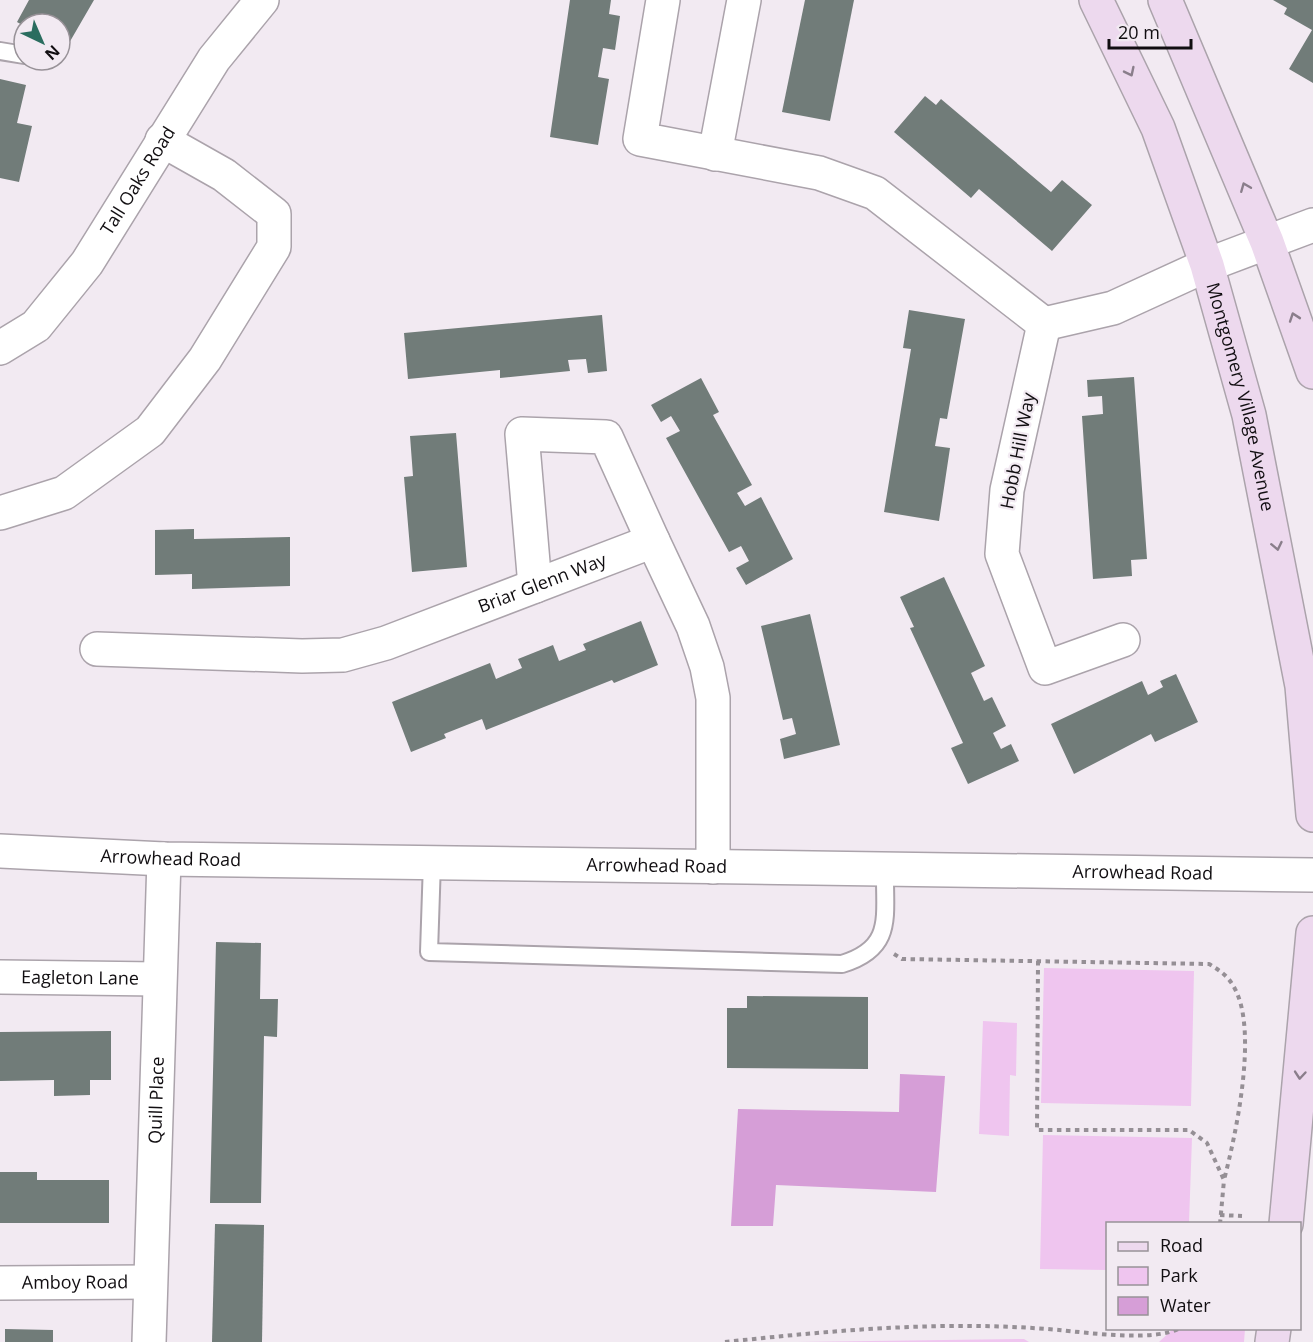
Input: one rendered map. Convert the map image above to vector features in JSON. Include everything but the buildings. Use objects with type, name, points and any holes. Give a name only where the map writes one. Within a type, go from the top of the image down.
[{"type":"main road","name":"Montgomery Village Avenue","points":[[1096,0],[1158,128],[1207,265],[1250,415],[1302,686],[1313,815]]},
{"type":"main road","points":[[1165,0],[1267,242],[1313,372]]},
{"type":"main road","points":[[1286,1222],[1313,933]]},
{"type":"street","name":"Tall Oaks Road","points":[[0,348],[36,326],[87,263],[214,59],[262,0]]},
{"type":"street","points":[[663,0],[640,139],[819,173],[875,193],[1044,324],[1113,308],[1207,265],[1313,225]]},
{"type":"street","points":[[715,154],[744,0]]},
{"type":"street","points":[[0,513],[64,493],[150,431],[205,359],[274,247],[274,214],[224,175],[162,140]]},
{"type":"street","name":"Hobb Hill Way","points":[[1044,324],[1007,490],[1002,554],[1045,668],[1123,640]]},
{"type":"street","points":[[535,586],[522,434],[606,437],[693,626],[707,667],[713,698],[713,867]]},
{"type":"street","name":"Briar Glenn Way","points":[[97,649],[302,656],[343,655],[386,643],[653,541]]},
{"type":"street","name":"Arrowhead Road","points":[[0,851],[164,858],[1313,875]]},
{"type":"street","name":"Quill Place","points":[[149,1342],[158,980],[164,858]]},
{"type":"street","name":"Eagleton Lane","points":[[0,977],[158,980]]},
{"type":"street","name":"Amboy Road","points":[[0,1283],[150,1282]]},
{"type":"lane","points":[[432,862],[429,952],[842,964],[859,959],[877,946],[884,929],[885,869]]},
{"type":"path","points":[[877,946],[902,959],[1209,964],[1225,973],[1236,990],[1244,1028],[1243,1081],[1235,1136],[1224,1180],[1220,1222]]},
{"type":"path","points":[[1038,961],[1037,1130],[1189,1130],[1207,1143],[1224,1180]]},
{"type":"path","points":[[1220,1215],[1242,1216]]},
{"type":"path","points":[[726,1342],[894,1326],[1010,1326],[1132,1336],[1172,1334],[1178,1330]]},
{"type":"green space","points":[[1044,968],[1194,971],[1191,1106],[1041,1103]]},
{"type":"green space","points":[[983,1021],[1017,1023],[1016,1076],[1010,1075],[1009,1136],[979,1134]]},
{"type":"green space","points":[[1043,1135],[1192,1138],[1189,1222],[1106,1222],[1106,1270],[1040,1269]]},
{"type":"green space","points":[[1172,1330],[1245,1330],[1244,1342],[1159,1342]]},
{"type":"green space","points":[[1024,1339],[1029,1342],[797,1342]]},
{"type":"water","points":[[900,1074],[945,1076],[936,1192],[776,1185],[773,1226],[731,1226],[738,1109],[899,1112]]}]
